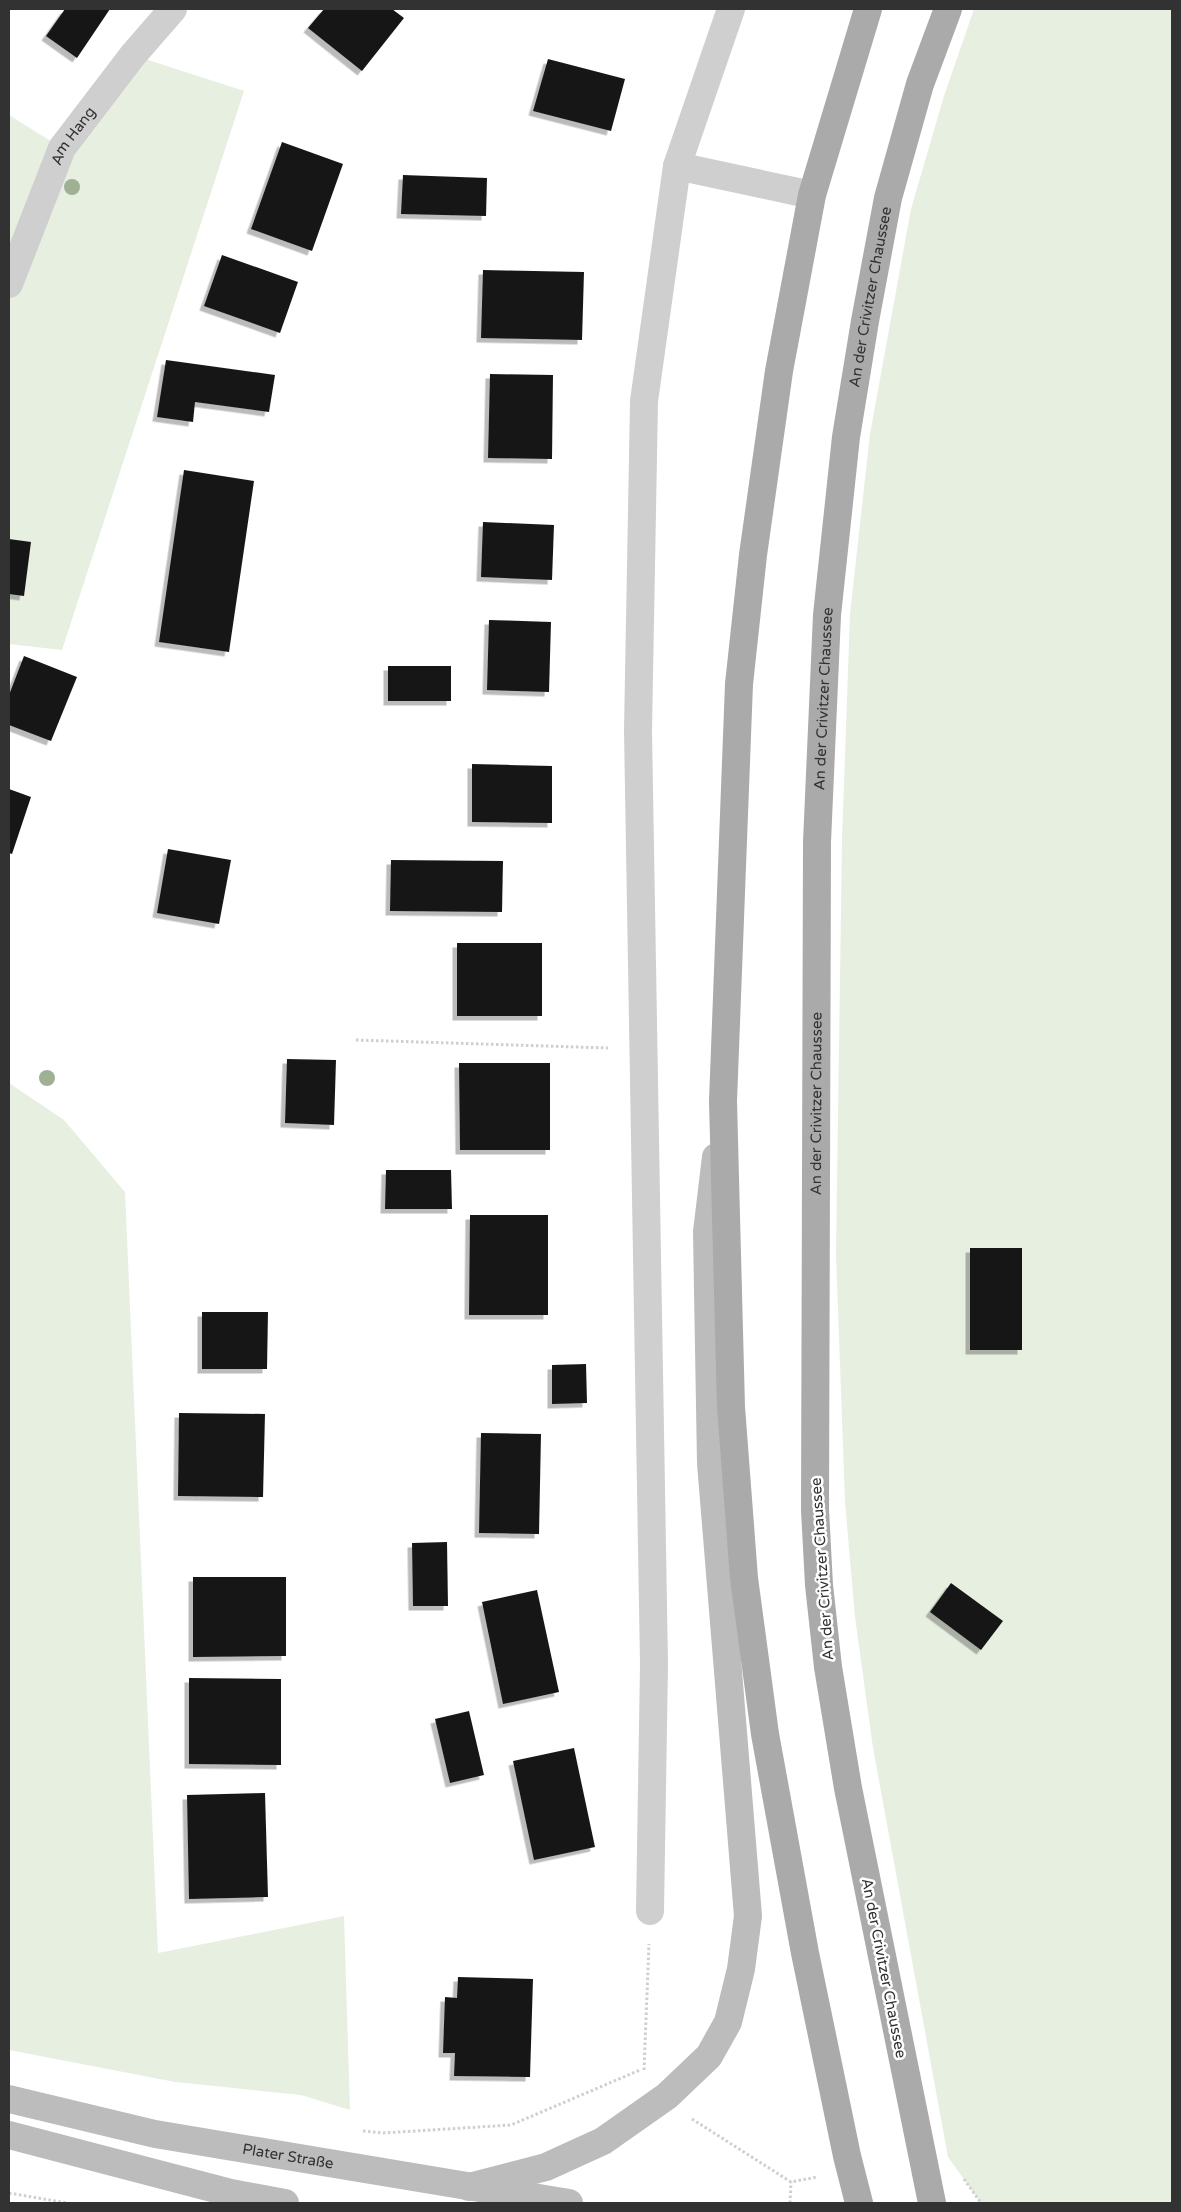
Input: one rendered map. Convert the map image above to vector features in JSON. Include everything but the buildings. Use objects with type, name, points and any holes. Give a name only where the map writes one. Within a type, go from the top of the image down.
[{"type":"main road","points":[[859,2203],[805,1953],[767,1744],[744,1578],[731,1407],[723,1101],[739,684],[753,556],[779,371],[812,195],[868,9]]},
{"type":"main road","name":"An der Crivitzer Chaussee","points":[[932,2203],[848,1788],[828,1667],[819,1585],[815,1510],[816,842],[826,615],[846,437],[863,330],[888,198],[920,84],[948,9]]},
{"type":"street","name":"Am Hang","points":[[9,284],[62,148],[133,55],[173,9]]},
{"type":"street","points":[[650,1911],[654,1664],[638,731],[644,401],[677,166],[731,9]]},
{"type":"street","points":[[677,166],[812,195]]},
{"type":"street","points":[[468,2186],[546,2167],[603,2141],[667,2096],[709,2056],[728,2022],[741,1969],[748,1916],[710,1434],[707,1232],[723,1101]]},
{"type":"street","name":"Plater Straße","points":[[9,2099],[155,2134],[569,2203]]},
{"type":"street","points":[[9,2135],[222,2191],[284,2203]]},
{"type":"path","points":[[356,1040],[644,1049]]},
{"type":"path","points":[[650,1911],[643,2069],[667,2096],[691,2118],[792,2182],[851,2170]]},
{"type":"path","points":[[354,2130],[383,2133],[511,2125],[643,2069]]},
{"type":"path","points":[[922,2161],[948,2157],[981,2203]]},
{"type":"path","points":[[790,2203],[792,2182]]},
{"type":"path","points":[[9,2193],[66,2203]]},
{"type":"shaded area","points":[[974,9],[1172,9],[1172,2203],[981,2203],[948,2157],[873,1748],[855,1617],[845,1502],[836,1254],[842,840],[850,614],[870,434],[911,209],[944,96]]},
{"type":"shaded area","points":[[133,55],[244,91],[62,650],[9,644],[9,115],[62,148]]},
{"type":"shaded area","points":[[9,1083],[64,1120],[125,1192],[158,1953],[344,1916],[350,2110],[301,2095],[175,2082],[9,2050]]}]
